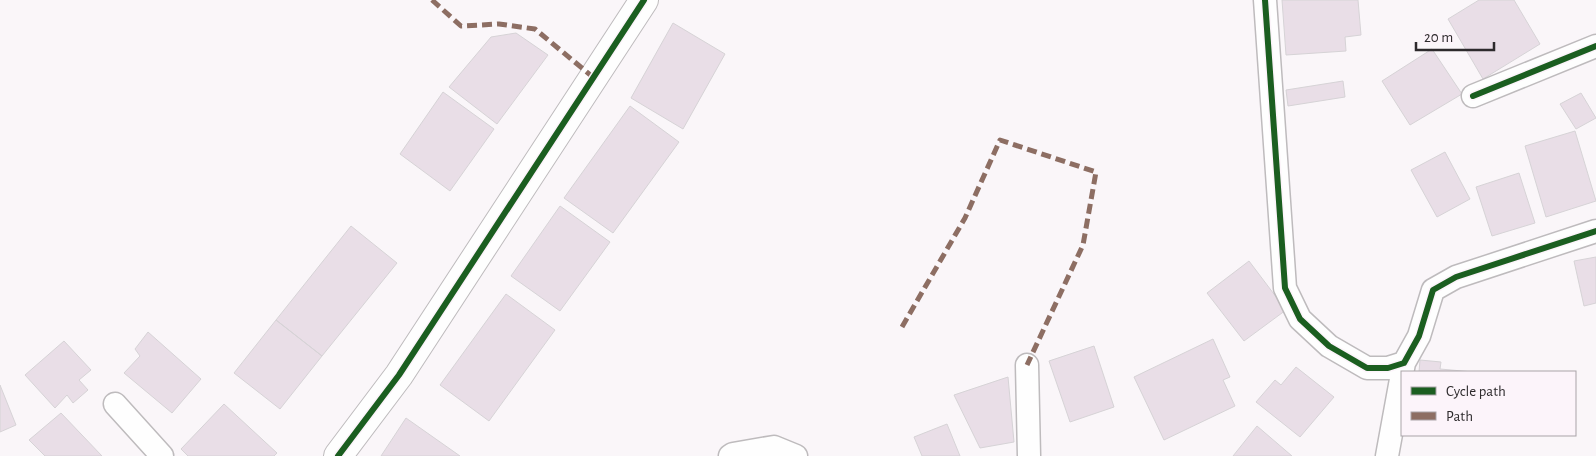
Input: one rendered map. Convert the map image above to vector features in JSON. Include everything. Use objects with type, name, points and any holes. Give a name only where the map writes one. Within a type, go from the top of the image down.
[{"type":"street","points":[[338,456],[399,375],[644,0]]},
{"type":"street","points":[[1265,0],[1285,288],[1300,319],[1329,346],[1367,368],[1388,368],[1404,363]]},
{"type":"street","points":[[1473,96],[1596,46]]},
{"type":"street","points":[[1403,371],[1404,363],[1419,336],[1433,290],[1456,277],[1596,231]]},
{"type":"street","points":[[1027,365],[1029,456]]},
{"type":"street","points":[[1387,456],[1401,379]]},
{"type":"street","points":[[115,404],[162,456]]},
{"type":"street","points":[[730,456],[774,447],[796,456]]},
{"type":"building","points":[[1282,0],[1358,0],[1361,35],[1345,37],[1346,51],[1286,55]]},
{"type":"building","points":[[1479,0],[1514,0],[1540,44],[1483,79],[1448,19]]},
{"type":"building","points":[[673,23],[725,54],[683,129],[631,98]]},
{"type":"building","points":[[516,33],[548,55],[497,124],[449,87],[491,37]]},
{"type":"building","points":[[1432,49],[1462,94],[1410,125],[1382,81]]},
{"type":"building","points":[[1343,81],[1345,97],[1288,106],[1286,90]]},
{"type":"building","points":[[443,92],[494,129],[450,191],[400,154]]},
{"type":"building","points":[[1581,93],[1596,118],[1576,129],[1560,104]]},
{"type":"building","points":[[630,106],[679,142],[613,233],[564,198]]},
{"type":"building","points":[[1575,131],[1596,201],[1546,217],[1525,146]]},
{"type":"building","points":[[1445,152],[1470,199],[1437,217],[1411,170]]},
{"type":"building","points":[[1519,173],[1535,223],[1492,236],[1476,187]]},
{"type":"building","points":[[560,206],[610,242],[560,311],[511,276]]},
{"type":"building","points":[[351,226],[397,263],[322,356],[276,320]]},
{"type":"building","points":[[1596,257],[1596,303],[1584,306],[1574,261]]},
{"type":"building","points":[[1249,261],[1286,310],[1244,341],[1207,293]]},
{"type":"building","points":[[506,294],[555,330],[489,421],[440,385]]},
{"type":"building","points":[[276,320],[322,356],[280,409],[234,373]]},
{"type":"building","points":[[148,332],[201,379],[172,413],[124,373],[140,356],[135,349]]},
{"type":"building","points":[[1213,339],[1230,377],[1223,380],[1235,406],[1164,440],[1134,377]]},
{"type":"building","points":[[64,341],[91,370],[79,380],[88,390],[73,403],[67,395],[55,408],[25,375]]},
{"type":"building","points":[[1094,346],[1114,407],[1070,422],[1049,361]]},
{"type":"building","points":[[1420,360],[1441,362],[1440,369],[1462,371],[1419,371]]},
{"type":"building","points":[[1296,367],[1334,397],[1300,437],[1256,402],[1275,380],[1281,385]]},
{"type":"building","points":[[1008,377],[1014,442],[980,448],[954,395]]},
{"type":"building","points":[[0,385],[16,425],[0,432]]},
{"type":"building","points":[[224,404],[277,453],[274,456],[188,456],[181,449]]},
{"type":"building","points":[[61,413],[102,456],[45,456],[29,440]]},
{"type":"building","points":[[406,418],[460,456],[381,456]]},
{"type":"building","points":[[947,424],[960,456],[922,456],[914,437]]},
{"type":"building","points":[[1257,426],[1292,456],[1233,456]]},
{"type":"marked path","points":[[432,0],[461,26],[499,24],[535,29],[594,78]]},
{"type":"marked path","points":[[902,327],[965,218],[1000,140],[1096,172],[1083,245],[1027,365]]},
{"type":"cycle path","points":[[338,456],[399,375],[644,0]]},
{"type":"cycle path","points":[[1265,0],[1285,288],[1300,319],[1329,346],[1367,368],[1388,368],[1404,363],[1419,336],[1433,290],[1456,277],[1596,231]]},
{"type":"cycle path","points":[[1473,96],[1596,46]]}]
